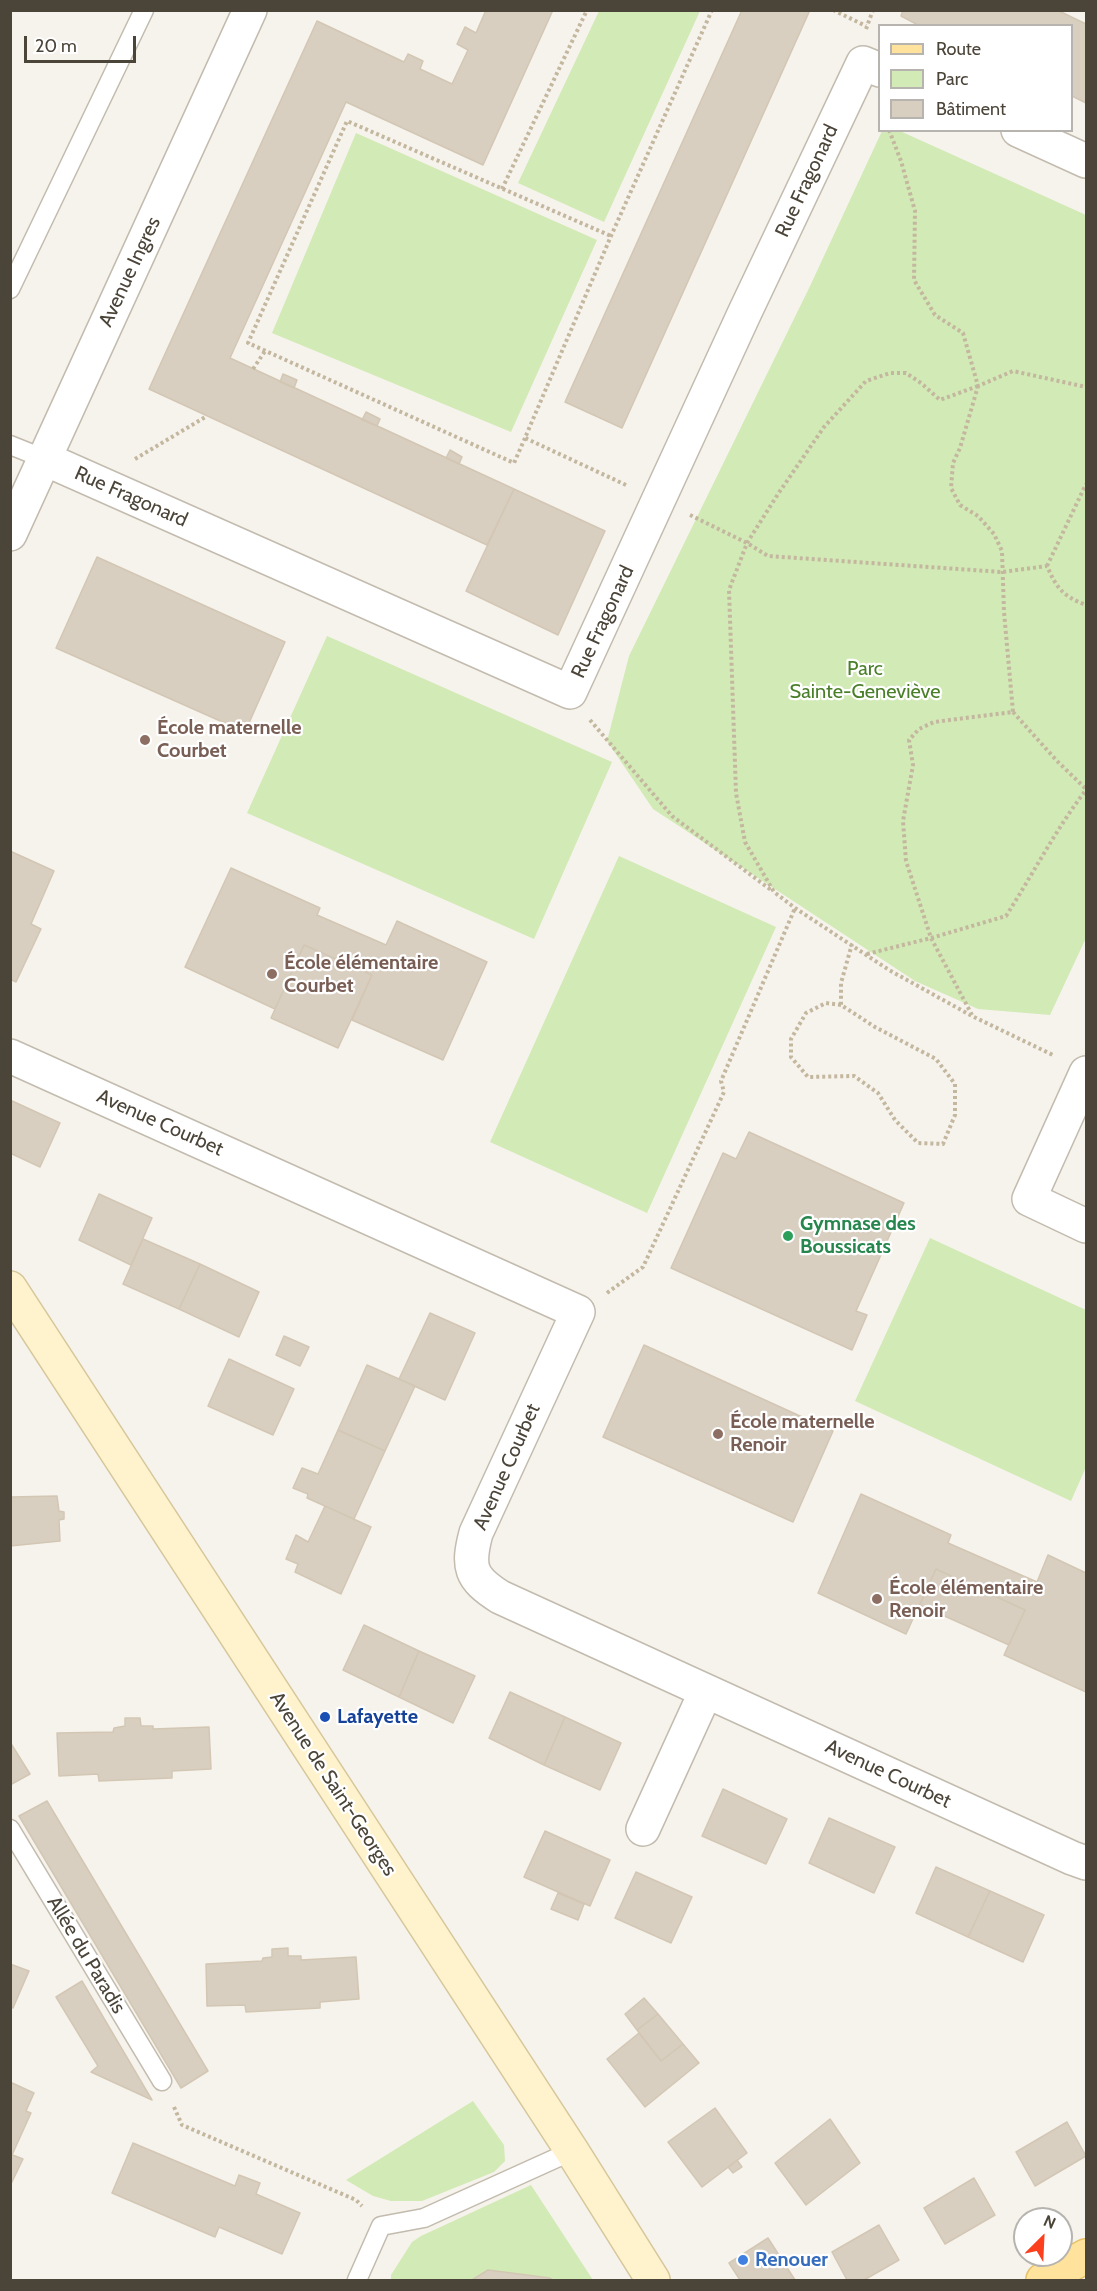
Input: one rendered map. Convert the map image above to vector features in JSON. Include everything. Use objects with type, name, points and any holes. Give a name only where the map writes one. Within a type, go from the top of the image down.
[{"type":"main road","name":"Avenue de Saint-Georges","points":[[10,1288],[572,2151],[653,2280]]},
{"type":"main road","points":[[1043,2280],[1086,2256]]},
{"type":"street","name":"Avenue Ingres","points":[[10,534],[250,10]]},
{"type":"street","name":"Rue Fragonard","points":[[45,459],[570,692],[659,500],[871,67]]},
{"type":"street","points":[[1022,132],[1086,161]]},
{"type":"street","name":"Avenue Courbet","points":[[10,1056],[578,1312],[476,1533],[471,1553],[472,1571],[483,1586],[500,1597],[1061,1854],[1086,1863]]},
{"type":"street","points":[[1076,1067],[1029,1199],[1086,1226]]},
{"type":"street","points":[[643,1829],[706,1691]]},
{"type":"lane","points":[[10,289],[144,10]]},
{"type":"lane","points":[[10,445],[45,459]]},
{"type":"lane","name":"Allée du Paradis","points":[[10,1829],[162,2081]]},
{"type":"lane","points":[[357,2280],[381,2226],[424,2218],[572,2151]]},
{"type":"path","points":[[502,189],[587,10]]},
{"type":"path","points":[[611,236],[347,121],[248,343],[514,463],[611,236],[712,10]]},
{"type":"path","points":[[833,10],[866,26]]},
{"type":"path","points":[[866,954],[1006,916],[1066,816],[1086,789],[1057,761],[1014,712],[1002,551],[994,534],[978,516],[960,505],[951,488],[953,464],[978,386],[963,333],[935,315],[914,280],[915,211],[901,161],[890,132]]},
{"type":"path","points":[[253,369],[265,351]]},
{"type":"path","points":[[774,892],[745,842],[736,794],[729,590],[747,543],[824,427],[866,381],[890,373],[906,373],[940,400],[1013,371],[1086,387]]},
{"type":"path","points":[[90,479],[133,460],[207,416]]},
{"type":"path","points":[[525,438],[659,500],[747,543],[768,556],[1002,572],[1047,566]]},
{"type":"path","points":[[1047,566],[1086,484]]},
{"type":"path","points":[[1047,566],[1056,585],[1070,598],[1086,605]]},
{"type":"path","points":[[570,692],[588,718],[672,816],[795,908],[889,970],[972,1016],[1076,1067]]},
{"type":"path","points":[[972,1016],[931,938],[906,861],[903,821],[914,765],[909,740],[920,729],[934,722],[1014,712]]},
{"type":"path","points":[[578,1312],[643,1267],[724,1092],[721,1081],[795,908]]},
{"type":"path","points":[[841,1005],[841,983],[852,944]]},
{"type":"path","points":[[826,1003],[841,1005],[875,1027],[936,1059],[954,1084],[955,1115],[943,1144],[918,1143],[895,1120],[878,1093],[854,1076],[808,1077],[791,1057],[791,1039],[806,1013],[826,1003]]},
{"type":"path","points":[[162,2081],[182,2125],[356,2200],[381,2226]]},
{"type":"green space","points":[[599,11],[700,11],[604,222],[518,183]]},
{"type":"green space","name":"Parc Sainte-Geneviève","points":[[882,132],[902,132],[1086,215],[1086,938],[1050,1015],[978,1009],[915,981],[653,809],[607,741],[629,656],[811,284]]},
{"type":"green space","points":[[356,133],[597,240],[511,432],[272,333]]},
{"type":"green space","points":[[327,636],[612,762],[534,939],[247,813]]},
{"type":"green space","points":[[619,856],[776,927],[647,1213],[490,1142]]},
{"type":"green space","points":[[930,1238],[1086,1310],[1086,1467],[1071,1501],[855,1401]]},
{"type":"green space","points":[[473,2101],[504,2145],[505,2161],[494,2172],[422,2201],[391,2201],[373,2196],[346,2180]]},
{"type":"green space","points":[[531,2185],[593,2280],[391,2280],[391,2275],[412,2242]]},
{"type":"building","points":[[486,10],[553,10],[483,165],[346,102],[230,358],[514,489],[487,545],[149,389],[317,21],[404,62],[408,54],[423,61],[420,69],[452,84],[468,50],[457,44],[465,27],[476,33]]},
{"type":"building","points":[[742,10],[810,10],[622,428],[565,402]]},
{"type":"building","points":[[903,10],[1057,10],[1086,24],[1086,103],[1073,96],[1073,24],[916,24],[901,16]]},
{"type":"building","points":[[283,374],[297,380],[294,388],[280,382]]},
{"type":"building","points":[[366,412],[380,419],[377,426],[362,420]]},
{"type":"building","points":[[450,450],[462,457],[459,464],[446,458]]},
{"type":"building","points":[[514,489],[605,531],[558,635],[466,591]]},
{"type":"building","points":[[97,557],[285,642],[245,732],[56,648]]},
{"type":"building","points":[[10,851],[54,871],[31,924],[41,929],[16,982],[10,979]]},
{"type":"building","points":[[231,868],[320,908],[317,915],[386,945],[397,921],[487,962],[443,1060],[352,1020],[372,975],[304,945],[275,1009],[185,967]]},
{"type":"building","points":[[304,945],[372,975],[338,1048],[271,1018]]},
{"type":"building","points":[[10,1100],[60,1123],[40,1167],[10,1153]]},
{"type":"building","name":"Gymnase des Boussicats","points":[[749,1132],[904,1203],[856,1311],[867,1315],[852,1350],[671,1268],[723,1153],[736,1159]]},
{"type":"building","points":[[99,1194],[152,1218],[131,1265],[79,1240]]},
{"type":"building","points":[[143,1239],[200,1264],[179,1309],[123,1284]]},
{"type":"building","points":[[200,1264],[259,1292],[239,1337],[179,1309]]},
{"type":"building","points":[[430,1313],[475,1333],[445,1400],[399,1379]]},
{"type":"building","points":[[284,1336],[309,1347],[300,1366],[276,1355]]},
{"type":"building","name":"École maternelle Renoir","points":[[644,1345],[833,1431],[793,1522],[603,1437]]},
{"type":"building","points":[[229,1359],[294,1389],[273,1435],[208,1406]]},
{"type":"building","points":[[367,1365],[415,1386],[385,1451],[338,1430]]},
{"type":"building","points":[[338,1430],[385,1451],[354,1519],[307,1498],[308,1494],[293,1488],[302,1468],[318,1474]]},
{"type":"building","name":"École élémentaire Renoir","points":[[861,1494],[951,1535],[948,1543],[1037,1582],[1048,1555],[1086,1573],[1086,1692],[1004,1655],[1025,1610],[936,1569],[906,1634],[818,1593]]},
{"type":"building","points":[[57,1496],[59,1511],[64,1512],[64,1519],[59,1520],[60,1541],[10,1546],[10,1497]]},
{"type":"building","points":[[325,1506],[371,1527],[341,1594],[295,1572],[298,1564],[286,1559],[296,1535],[308,1542]]},
{"type":"building","points":[[936,1569],[1025,1610],[1009,1645],[920,1605]]},
{"type":"building","points":[[364,1625],[419,1651],[399,1697],[343,1670]]},
{"type":"building","points":[[419,1651],[475,1676],[453,1723],[399,1697]]},
{"type":"building","points":[[510,1692],[565,1717],[544,1765],[489,1738]]},
{"type":"building","points":[[565,1717],[621,1743],[600,1790],[544,1765]]},
{"type":"building","points":[[125,1718],[140,1718],[141,1726],[153,1726],[153,1729],[209,1727],[211,1769],[172,1771],[172,1778],[99,1781],[98,1774],[59,1776],[57,1733],[113,1732],[114,1728],[125,1726]]},
{"type":"building","points":[[10,1742],[30,1774],[10,1785]]},
{"type":"building","points":[[723,1789],[787,1819],[766,1864],[702,1836]]},
{"type":"building","points":[[47,1801],[208,2071],[181,2088],[19,1816]]},
{"type":"building","points":[[829,1818],[895,1847],[874,1893],[809,1863]]},
{"type":"building","points":[[545,1831],[610,1860],[590,1906],[524,1877]]},
{"type":"building","points":[[936,1867],[990,1891],[968,1937],[916,1913]]},
{"type":"building","points":[[636,1872],[692,1897],[671,1943],[615,1918]]},
{"type":"building","points":[[990,1891],[1044,1915],[1023,1962],[968,1937]]},
{"type":"building","points":[[558,1893],[584,1904],[578,1920],[551,1909]]},
{"type":"building","points":[[288,1948],[288,1956],[301,1956],[301,1960],[356,1957],[359,1999],[320,2002],[320,2008],[246,2012],[245,2005],[207,2006],[206,1964],[262,1961],[263,1958],[272,1957],[272,1949]]},
{"type":"building","points":[[10,1964],[29,1971],[13,2008],[10,2007]]},
{"type":"building","points":[[82,1981],[152,2100],[91,2072],[98,2066],[56,1997]]},
{"type":"building","points":[[644,1998],[658,2014],[637,2030],[625,2014]]},
{"type":"building","points":[[658,2014],[683,2044],[661,2061],[637,2030]]},
{"type":"building","points":[[639,2033],[661,2061],[683,2044],[699,2063],[645,2107],[607,2059]]},
{"type":"building","points":[[10,2082],[34,2093],[26,2111],[31,2113],[12,2155],[10,2154]]},
{"type":"building","points":[[715,2108],[747,2153],[702,2187],[668,2142]]},
{"type":"building","points":[[830,2119],[860,2163],[806,2205],[775,2163]]},
{"type":"building","points":[[1067,2122],[1086,2156],[1035,2186],[1016,2152]]},
{"type":"building","points":[[133,2143],[235,2186],[239,2175],[260,2183],[256,2194],[300,2213],[282,2254],[219,2227],[215,2237],[112,2193]]},
{"type":"building","points":[[10,2154],[23,2159],[10,2186]]},
{"type":"building","points":[[737,2160],[742,2167],[733,2173],[728,2167]]},
{"type":"building","points":[[974,2178],[995,2215],[945,2244],[924,2208]]},
{"type":"building","points":[[879,2225],[899,2260],[864,2280],[847,2280],[832,2252]]},
{"type":"building","points":[[768,2238],[795,2280],[740,2280],[729,2263]]},
{"type":"building","points":[[488,2270],[550,2278],[553,2280],[472,2280]]},
{"type":"place","name":"École maternelle Courbet","points":[[145,740]]},
{"type":"place","name":"École élémentaire Courbet","points":[[272,974]]},
{"type":"place","name":"Gymnase des Boussicats","points":[[788,1236]]},
{"type":"place","name":"École maternelle Renoir","points":[[718,1434]]},
{"type":"place","name":"École élémentaire Renoir","points":[[877,1599]]},
{"type":"place","name":"Lafayette","points":[[325,1717]]},
{"type":"place","name":"Renouer","points":[[743,2260]]}]
